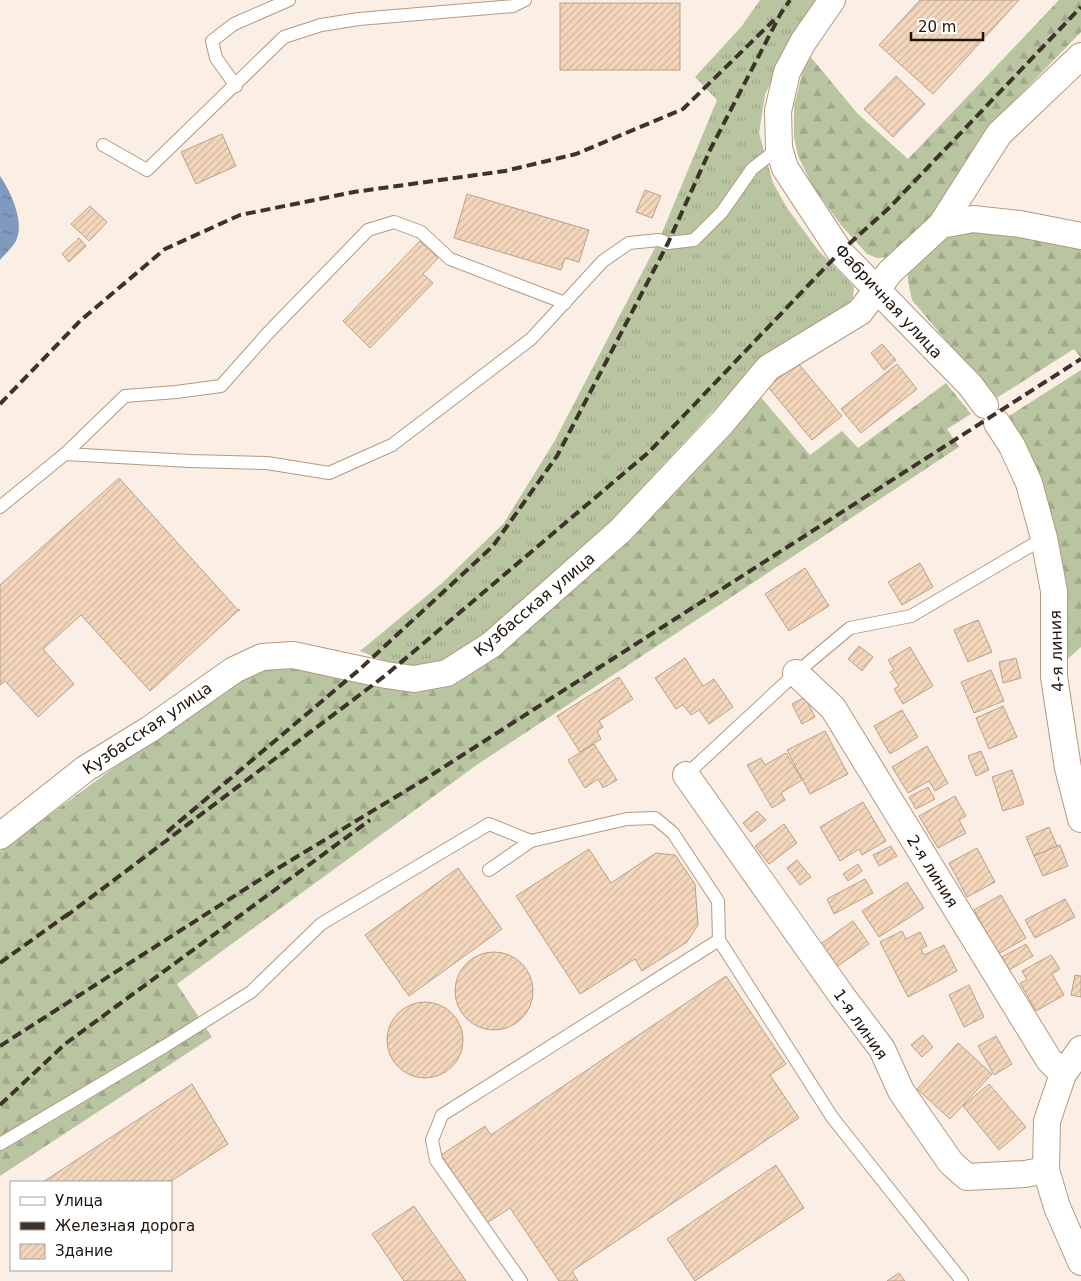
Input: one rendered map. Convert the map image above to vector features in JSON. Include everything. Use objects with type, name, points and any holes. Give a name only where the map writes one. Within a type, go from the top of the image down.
[{"type":"street","name":"Фабричная улица","points":[[832,0],[803,42],[786,72],[778,110],[779,148],[786,168],[840,252],[970,385],[1012,446],[1029,483]]},
{"type":"street","name":"Кузбасская улица","points":[[0,836],[84,769],[150,729],[234,670],[262,657],[293,655],[386,675],[414,679],[447,673],[491,645],[620,531],[722,423],[768,368],[860,312],[890,272],[941,225],[999,134],[1081,56]]},
{"type":"street","points":[[941,225],[973,219],[1020,224],[1081,236]]},
{"type":"street","name":"4-я линия","points":[[1029,483],[1044,538],[1054,591],[1054,677],[1068,768],[1081,819]]},
{"type":"street","name":"2-я линия","points":[[796,673],[833,708],[1049,1060],[1063,1074]]},
{"type":"street","name":"1-я линия","points":[[686,775],[837,989],[882,1049],[901,1091],[951,1163],[968,1177],[1025,1174],[1046,1170]]},
{"type":"street","points":[[1081,1048],[1063,1074],[1046,1121],[1046,1170],[1057,1208],[1081,1262]]},
{"type":"lane","points":[[236,86],[216,58],[212,41],[234,24],[289,0]]},
{"type":"lane","points":[[103,145],[147,170],[236,86],[284,37],[321,25],[513,6],[525,0]]},
{"type":"lane","points":[[65,454],[267,463],[328,473],[392,445],[531,339],[603,261],[630,243],[659,240],[668,243],[694,240],[722,212],[752,169],[779,148]]},
{"type":"lane","points":[[0,507],[65,454],[125,396],[221,386],[268,333],[368,230],[394,222],[421,232],[450,259],[565,303]]},
{"type":"lane","points":[[686,775],[796,673],[850,628],[911,616],[1044,538]]},
{"type":"lane","points":[[489,870],[531,841],[627,819],[655,818],[673,833],[718,902],[719,940],[832,1117],[962,1281]]},
{"type":"lane","points":[[0,1144],[166,1046],[251,992],[321,924],[489,824],[531,841]]},
{"type":"lane","points":[[521,1281],[436,1160],[432,1140],[442,1115],[719,940]]},
{"type":"green space","points":[[760,0],[817,0],[787,47],[765,95],[759,133],[773,183],[787,208],[818,250],[854,287],[853,298],[845,307],[761,357],[613,519],[483,635],[445,661],[415,669],[392,664],[360,651],[441,584],[504,523],[554,442],[659,240],[717,100],[695,77],[741,27]]},
{"type":"green space","points":[[1059,0],[1081,0],[1081,32],[986,130],[926,229],[891,257],[877,258],[867,254],[841,225],[812,185],[798,156],[794,137],[794,106],[809,55],[857,113],[908,159]]},
{"type":"green space","points":[[972,231],[1020,234],[1081,247],[1081,358],[1074,349],[995,399],[912,300],[908,281],[908,266],[939,240]]},
{"type":"green space","points":[[1081,370],[1081,647],[1063,663],[1037,469],[1009,416]]},
{"type":"green space","points":[[946,383],[971,414],[947,429],[959,447],[478,764],[177,984],[212,1037],[0,1176],[0,851],[208,699],[259,672],[290,666],[449,684],[759,395],[810,455],[842,431],[858,448]]},
{"type":"water","points":[[0,176],[16,207],[19,225],[16,241],[0,260]]},
{"type":"building","points":[[920,0],[1019,0],[933,94],[879,45]]},
{"type":"building","points":[[560,3],[680,3],[680,70],[560,70]]},
{"type":"building","points":[[896,76],[925,104],[893,137],[864,109]]},
{"type":"building","points":[[222,134],[236,166],[196,184],[181,152]]},
{"type":"building","points":[[645,190],[661,196],[652,218],[636,212]]},
{"type":"building","points":[[467,194],[589,230],[579,262],[565,258],[561,270],[454,238]]},
{"type":"building","points":[[90,206],[107,222],[89,241],[71,224]]},
{"type":"building","points":[[79,238],[86,246],[69,262],[62,254]]},
{"type":"building","points":[[420,241],[438,258],[423,274],[433,283],[370,348],[343,321]]},
{"type":"building","points":[[882,344],[896,360],[884,370],[871,353]]},
{"type":"building","points":[[798,363],[842,416],[812,440],[768,387]]},
{"type":"building","points":[[897,364],[917,389],[861,433],[841,409]]},
{"type":"building","points":[[119,478],[238,610],[150,691],[81,615],[43,649],[74,684],[38,717],[5,681],[0,685],[0,585]]},
{"type":"building","points":[[920,563],[933,587],[902,605],[888,582]]},
{"type":"building","points":[[805,568],[829,606],[789,631],[765,594]]},
{"type":"building","points":[[978,620],[992,652],[968,662],[954,630]]},
{"type":"building","points":[[859,646],[873,657],[862,671],[848,659]]},
{"type":"building","points":[[910,647],[933,686],[903,704],[894,689],[899,686],[890,672],[894,670],[888,660]]},
{"type":"building","points":[[685,658],[703,686],[714,679],[733,707],[709,724],[699,710],[691,715],[683,705],[676,709],[655,678]]},
{"type":"building","points":[[1016,658],[1021,678],[1003,683],[999,662]]},
{"type":"building","points":[[991,670],[1004,701],[974,713],[961,682]]},
{"type":"building","points":[[619,677],[633,699],[599,721],[603,727],[597,731],[601,739],[580,752],[557,716]]},
{"type":"building","points":[[805,697],[815,717],[802,724],[792,704]]},
{"type":"building","points":[[1003,706],[1017,737],[989,749],[976,718]]},
{"type":"building","points":[[902,710],[918,737],[890,754],[874,726]]},
{"type":"building","points":[[825,731],[848,774],[810,794],[787,750]]},
{"type":"building","points":[[594,744],[617,780],[603,788],[598,779],[585,788],[568,760]]},
{"type":"building","points":[[927,746],[948,783],[935,791],[929,781],[908,793],[892,767]]},
{"type":"building","points":[[981,751],[989,770],[976,776],[968,756]]},
{"type":"building","points":[[786,753],[802,780],[781,793],[785,800],[772,808],[747,765],[761,758],[765,765]]},
{"type":"building","points":[[1012,770],[1024,804],[1003,811],[992,777]]},
{"type":"building","points":[[928,787],[935,799],[916,809],[909,797]]},
{"type":"building","points":[[955,796],[966,816],[959,820],[966,833],[938,848],[919,816]]},
{"type":"building","points":[[863,802],[886,841],[862,855],[859,849],[840,861],[820,827]]},
{"type":"building","points":[[757,811],[766,820],[751,832],[743,823]]},
{"type":"building","points":[[784,824],[797,843],[769,864],[755,846]]},
{"type":"building","points":[[1049,827],[1057,846],[1034,856],[1026,837]]},
{"type":"building","points":[[1060,845],[1068,866],[1043,876],[1034,856]]},
{"type":"building","points":[[891,846],[897,856],[879,866],[873,855]]},
{"type":"building","points":[[977,848],[995,882],[967,897],[949,863]]},
{"type":"building","points":[[589,849],[611,883],[656,853],[675,855],[695,884],[698,925],[687,942],[642,971],[635,959],[580,994],[516,896]]},
{"type":"building","points":[[797,860],[811,877],[800,885],[787,868]]},
{"type":"building","points":[[858,864],[862,871],[848,881],[843,874]]},
{"type":"building","points":[[458,868],[502,929],[409,996],[365,935]]},
{"type":"building","points":[[865,879],[873,893],[834,914],[827,899]]},
{"type":"building","points":[[907,882],[924,908],[879,937],[862,911]]},
{"type":"building","points":[[1001,895],[1026,938],[998,954],[974,910]]},
{"type":"building","points":[[1065,899],[1075,917],[1035,938],[1025,920]]},
{"type":"building","points":[[853,921],[869,944],[835,968],[819,945]]},
{"type":"building","points":[[902,931],[906,939],[920,932],[927,946],[921,949],[924,955],[944,945],[957,971],[908,997],[880,942]]},
{"type":"building","points":[[1026,944],[1033,956],[1009,970],[1002,957]]},
{"type":"building","points":[[494,952],[509,955],[526,969],[530,976],[533,991],[530,1006],[516,1023],[509,1027],[494,1030],[479,1027],[462,1013],[458,1006],[455,991],[458,976],[472,959],[479,955]]},
{"type":"building","points":[[1051,955],[1060,969],[1052,974],[1064,995],[1036,1011],[1020,983],[1027,980],[1022,971]]},
{"type":"building","points":[[1075,975],[1081,976],[1081,997],[1071,995]]},
{"type":"building","points":[[726,976],[786,1064],[770,1075],[799,1118],[572,1271],[578,1281],[559,1281],[510,1208],[487,1223],[441,1155],[485,1126],[491,1135]]},
{"type":"building","points":[[969,985],[984,1017],[964,1027],[949,995]]},
{"type":"building","points":[[418,1002],[432,1002],[446,1008],[457,1019],[463,1033],[460,1055],[452,1067],[432,1078],[418,1078],[404,1072],[393,1061],[387,1047],[387,1033],[393,1019],[404,1008]]},
{"type":"building","points":[[923,1035],[933,1047],[922,1057],[911,1045]]},
{"type":"building","points":[[996,1036],[1012,1064],[994,1075],[978,1046]]},
{"type":"building","points":[[958,1043],[992,1074],[950,1119],[917,1089]]},
{"type":"building","points":[[192,1084],[228,1144],[172,1181],[45,1181]]},
{"type":"building","points":[[989,1084],[1026,1127],[999,1150],[963,1106]]},
{"type":"building","points":[[776,1165],[804,1208],[695,1281],[667,1239]]},
{"type":"building","points":[[414,1206],[466,1281],[404,1281],[372,1234]]},
{"type":"building","points":[[899,1273],[905,1281],[887,1281]]},
{"type":"railway","points":[[167,832],[360,669],[493,546],[557,456],[668,243],[710,150],[781,13],[790,0]]},
{"type":"railway","points":[[65,917],[386,675],[649,452],[840,252],[889,208],[1081,7]]},
{"type":"railway","points":[[0,404],[81,320],[165,249],[240,215],[354,192],[505,171],[576,154],[683,109],[774,20]]},
{"type":"railway","points":[[0,1046],[275,870],[422,781],[1081,359]]},
{"type":"railway","points":[[0,1105],[65,1044],[370,820]]},
{"type":"railway","points":[[0,963],[71,912]]}]
